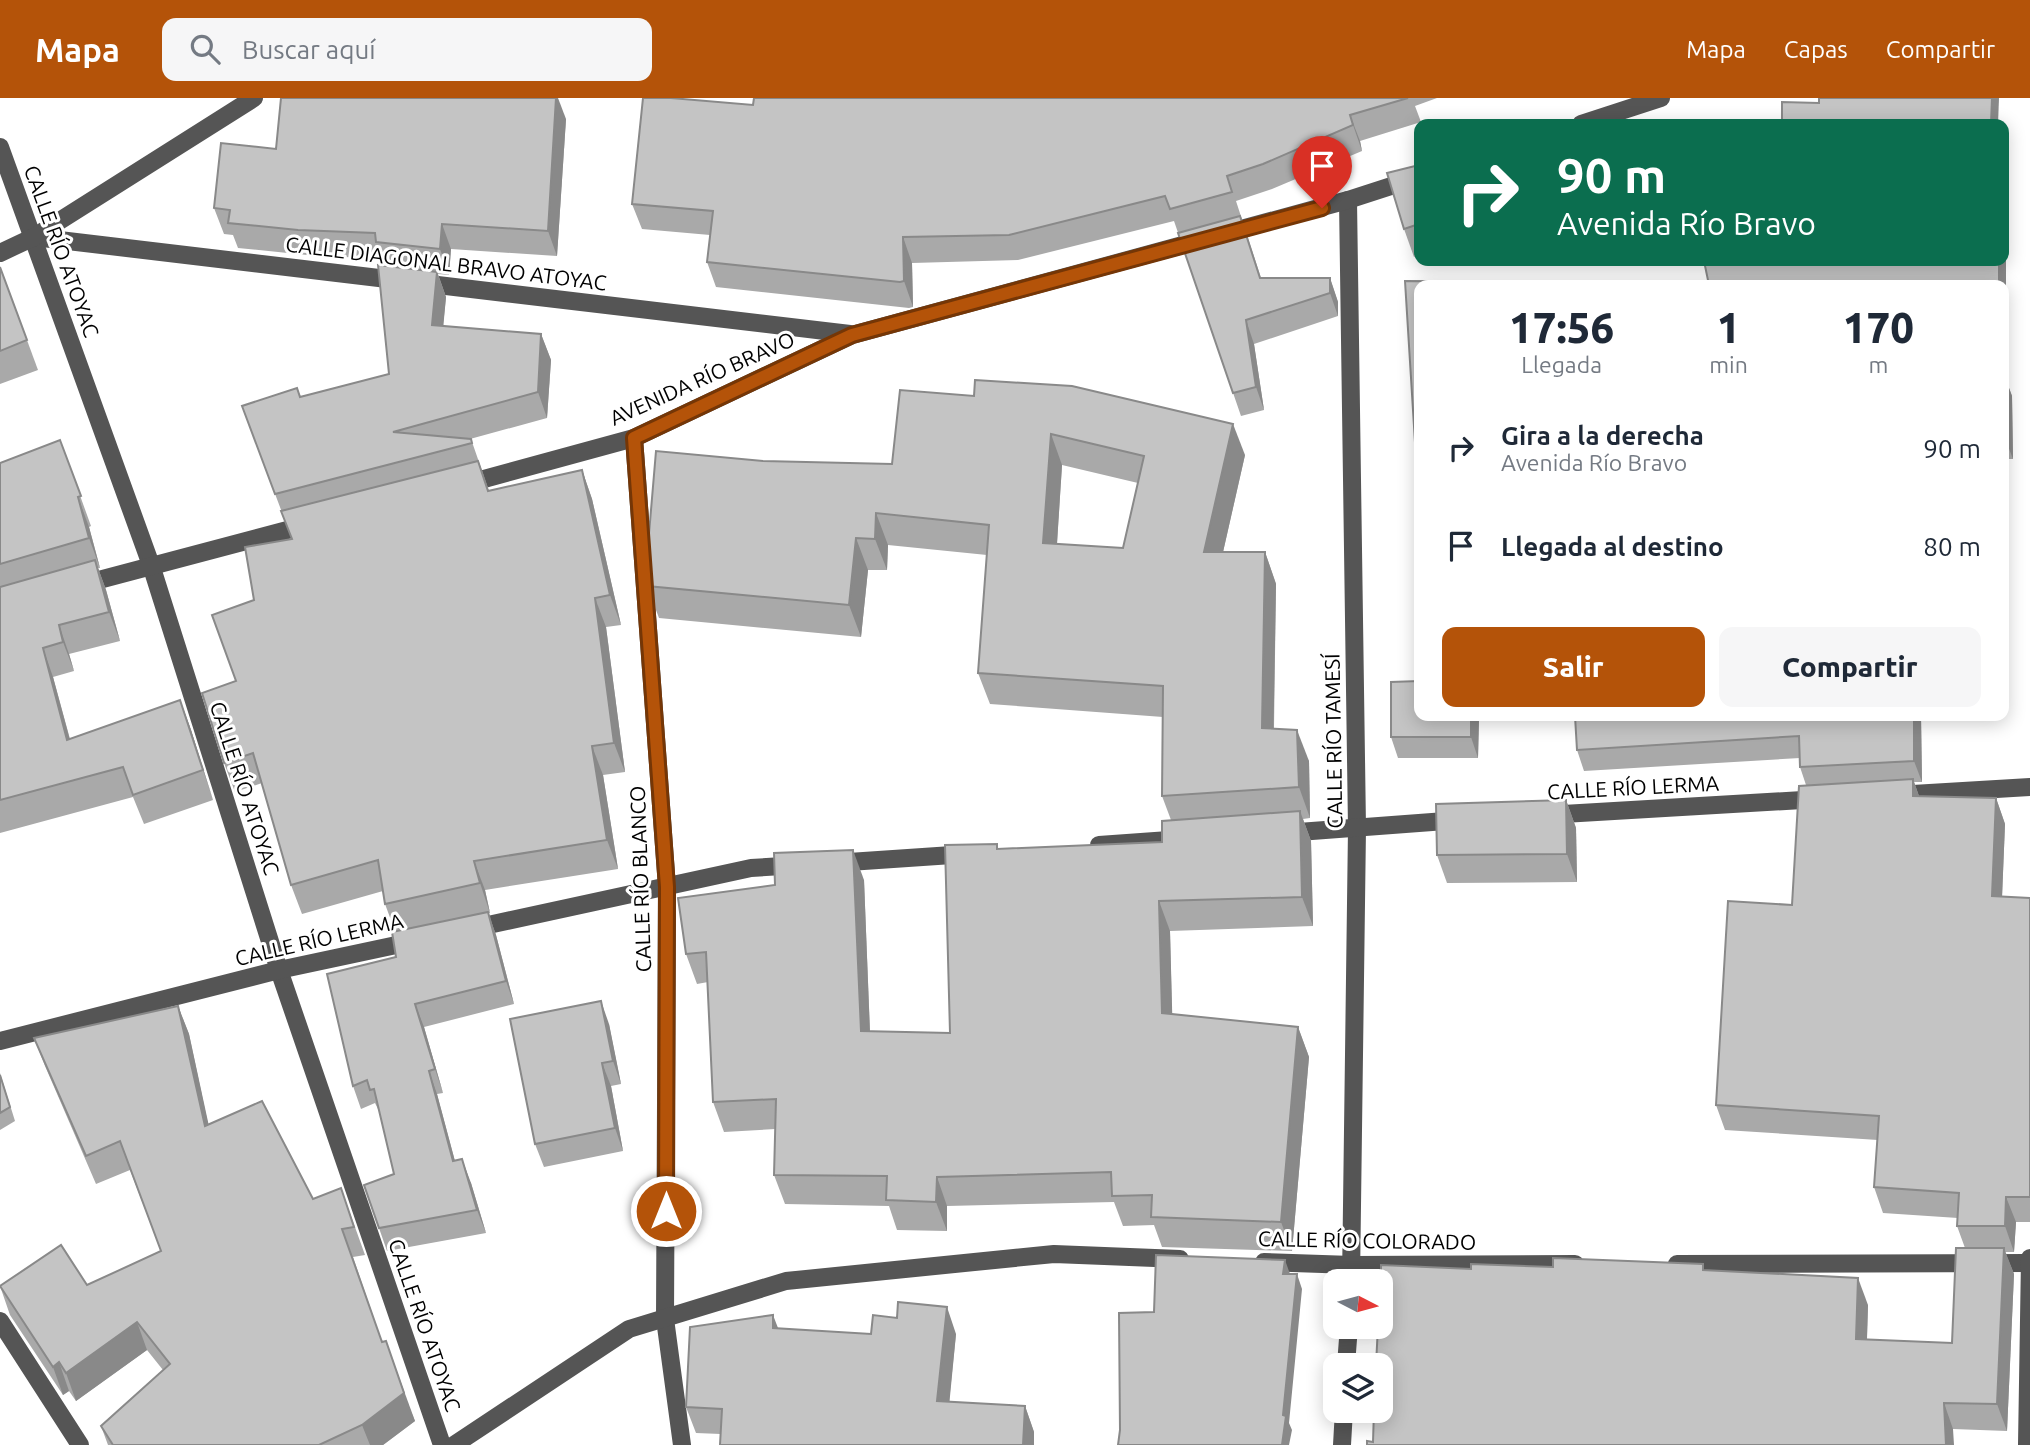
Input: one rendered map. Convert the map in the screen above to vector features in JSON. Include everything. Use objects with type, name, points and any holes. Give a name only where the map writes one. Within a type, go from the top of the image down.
[{"type":"street","points":[[0,253],[34,237],[254,98]]},
{"type":"street","points":[[1596,119],[1661,98]]},
{"type":"street","name":"CALLE RÍO ATOYAC","points":[[0,147],[151,565],[279,970],[442,1445]]},
{"type":"street","name":"AVENIDA RÍO BRAVO","points":[[440,491],[634,438],[852,335],[1348,201],[1414,179]]},
{"type":"street","name":"CALLE RÍO TAMESÍ","points":[[1348,201],[1357,828],[1352,1269]]},
{"type":"street","name":"CALLE DIAGONAL BRAVO ATOYAC","points":[[34,237],[852,335]]},
{"type":"street","name":"CALLE RÍO BLANCO","points":[[634,438],[667,887],[665,1318],[682,1445]]},
{"type":"street","points":[[63,590],[321,522]]},
{"type":"street","points":[[1877,796],[2030,787]]},
{"type":"street","name":"CALLE RÍO LERMA","points":[[1531,816],[1836,798]]},
{"type":"street","points":[[1274,833],[1475,819]]},
{"type":"street","points":[[1082,846],[1205,838]]},
{"type":"street","points":[[453,933],[751,868],[985,853]]},
{"type":"street","name":"CALLE RÍO LERMA","points":[[0,1041],[279,970],[426,939]]},
{"type":"street","points":[[454,1445],[629,1329],[786,1281],[1054,1254],[1203,1259]]},
{"type":"street","name":"CALLE RÍO COLORADO","points":[[1244,1261],[1323,1270]]},
{"type":"street","points":[[1656,1264],[2030,1261],[2027,1445]]},
{"type":"street","name":"CALLE RÍO COLORADO","points":[[1393,1271],[1587,1264]]},
{"type":"street","points":[[0,1321],[80,1445]]},
{"type":"street","points":[[1342,1445],[1343,1423]]},
{"type":"building","points":[[281,98],[556,98],[548,231],[442,224],[440,249],[376,242],[375,233],[298,230],[228,223],[230,210],[214,208],[221,143],[276,149]]},
{"type":"building","points":[[643,98],[753,105],[754,98],[1408,98],[1350,115],[1353,125],[1263,164],[1227,176],[1232,192],[1170,209],[1165,196],[1009,235],[903,237],[904,281],[900,282],[707,262],[713,211],[632,204]]},
{"type":"building","points":[[1819,98],[1992,98],[1991,119],[1782,119],[1782,102],[1819,103]]},
{"type":"building","points":[[1414,166],[1414,226],[1404,229],[1387,173]]},
{"type":"building","points":[[1240,216],[1260,278],[1330,278],[1330,293],[1246,320],[1256,387],[1233,393],[1178,233]]},
{"type":"building","points":[[378,265],[437,272],[432,325],[541,334],[538,392],[393,432],[471,439],[472,443],[275,494],[242,406],[297,388],[300,397],[389,374]]},
{"type":"building","points":[[1705,266],[1999,266],[1999,280],[1708,280]]},
{"type":"building","points":[[0,267],[27,340],[0,351]]},
{"type":"building","points":[[1405,281],[1414,281],[1414,426]]},
{"type":"building","points":[[975,380],[1072,386],[1233,424],[1204,552],[1265,552],[1262,728],[1297,730],[1299,787],[1162,796],[1163,686],[978,673],[989,525],[876,513],[875,539],[856,538],[849,605],[647,586],[646,569],[656,451],[763,461],[892,464],[900,390],[974,396]],"holes":[[[1051,434],[1144,456],[1123,548],[1043,543]]]},
{"type":"building","points":[[60,440],[81,496],[78,497],[89,538],[0,564],[0,463]]},
{"type":"building","points":[[478,461],[488,491],[582,470],[610,595],[595,598],[614,743],[592,746],[607,840],[474,861],[480,883],[385,904],[378,860],[291,885],[253,753],[224,763],[202,693],[236,681],[212,615],[254,600],[245,547],[292,539],[281,511]]},
{"type":"building","points":[[95,560],[109,612],[59,625],[63,642],[43,648],[67,740],[180,700],[203,770],[133,795],[123,767],[0,800],[0,587]]},
{"type":"building","points":[[1414,681],[1414,721],[1471,721],[1471,737],[1391,737],[1391,682]]},
{"type":"building","points":[[1575,721],[1914,721],[1914,761],[1800,767],[1799,736],[1577,750]]},
{"type":"building","points":[[1913,779],[1913,796],[1996,798],[1992,896],[2030,898],[2030,1197],[2006,1197],[2005,1226],[1957,1226],[1959,1193],[1874,1187],[1879,1116],[1716,1105],[1728,901],[1792,905],[1799,786]]},
{"type":"building","points":[[1566,800],[1567,854],[1437,855],[1436,804]]},
{"type":"building","points":[[1300,811],[1302,897],[1159,901],[1162,1013],[1298,1027],[1281,1222],[1151,1217],[1152,1195],[1112,1196],[1111,1172],[937,1177],[936,1202],[886,1200],[887,1176],[774,1175],[776,1099],[713,1102],[706,952],[686,954],[678,898],[775,885],[774,853],[853,850],[861,1031],[950,1033],[945,845],[997,844],[997,849],[1162,842],[1162,821]]},
{"type":"building","points":[[488,912],[506,981],[415,1004],[435,1069],[429,1071],[453,1161],[462,1159],[477,1210],[379,1228],[364,1185],[394,1174],[374,1089],[370,1090],[367,1080],[353,1086],[327,974],[396,957],[392,932]]},
{"type":"building","points":[[601,1001],[613,1061],[602,1063],[615,1128],[535,1144],[510,1019]]},
{"type":"building","points":[[178,1006],[205,1126],[262,1101],[313,1199],[341,1188],[354,1227],[342,1229],[382,1342],[386,1341],[404,1393],[362,1425],[319,1445],[113,1445],[101,1426],[170,1364],[137,1322],[66,1373],[59,1362],[53,1367],[0,1286],[61,1245],[87,1285],[161,1251],[120,1141],[86,1156],[34,1038]]},
{"type":"building","points":[[0,1075],[10,1107],[0,1113]]},
{"type":"building","points":[[1956,1248],[2004,1248],[1997,1404],[1944,1403],[1946,1445],[1367,1445],[1367,1441],[1373,1442],[1374,1423],[1393,1423],[1393,1353],[1377,1353],[1377,1339],[1393,1339],[1393,1269],[1381,1269],[1381,1265],[1471,1269],[1471,1264],[1553,1267],[1553,1258],[1703,1264],[1703,1270],[1858,1278],[1856,1339],[1952,1343]]},
{"type":"building","points":[[1156,1255],[1285,1260],[1283,1274],[1297,1274],[1282,1445],[1118,1445],[1119,1313],[1154,1312]]},
{"type":"building","points":[[898,1302],[947,1307],[937,1401],[1025,1406],[1023,1445],[720,1445],[722,1409],[686,1407],[690,1327],[773,1315],[773,1328],[871,1334],[873,1315],[897,1318]]},
{"type":"route","points":[[666,1211],[667,887],[634,438],[852,335],[1322,208]]}]
